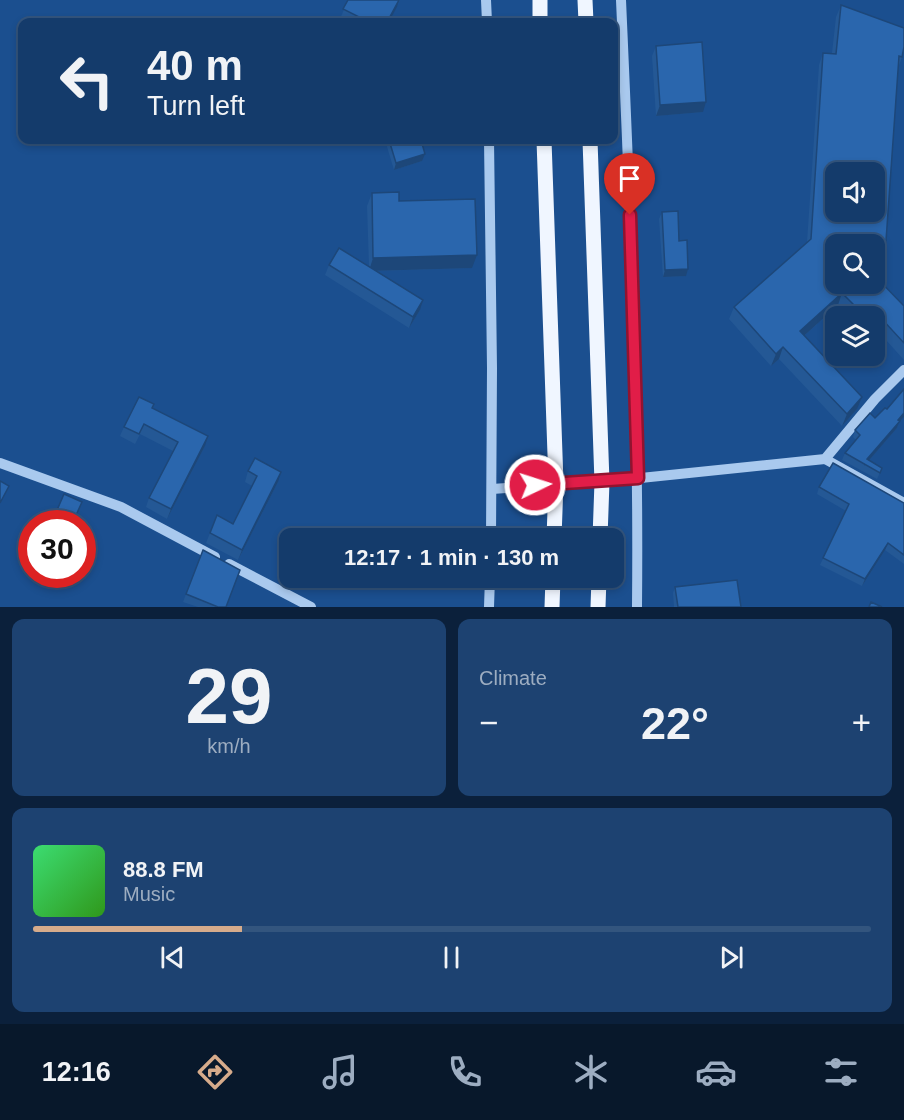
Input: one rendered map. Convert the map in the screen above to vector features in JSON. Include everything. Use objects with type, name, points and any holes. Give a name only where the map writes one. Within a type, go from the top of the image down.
[{"type":"main road","points":[[540,0],[540,18]]},
{"type":"main road","points":[[585,0],[586,18]]},
{"type":"main road","points":[[544,144],[556,483],[554,528]]},
{"type":"main road","points":[[590,144],[602,482],[600,528]]},
{"type":"main road","points":[[552,607],[553,588]]},
{"type":"main road","points":[[598,607],[599,588]]},
{"type":"street","points":[[486,0],[487,18]]},
{"type":"street","points":[[621,0],[632,251],[638,478],[637,607]]},
{"type":"street","points":[[489,144],[491,528]]},
{"type":"street","points":[[825,459],[875,399],[904,370]]},
{"type":"street","points":[[492,489],[556,483],[602,482],[825,459],[904,503]]},
{"type":"street","points":[[0,463],[121,507],[311,607]]},
{"type":"street","points":[[489,607],[490,588]]},
{"type":"building","points":[[348,0],[399,0],[389,18],[361,18],[343,9]]},
{"type":"building","points":[[841,5],[904,28],[904,47],[902,57],[899,56],[885,255],[885,234],[825,234],[825,294],[841,294],[800,331],[825,358],[825,366],[833,366],[862,397],[847,414],[783,347],[776,354],[734,307],[811,239],[823,53],[836,54]]},
{"type":"building","points":[[702,42],[706,102],[660,105],[656,46]]},
{"type":"building","points":[[390,144],[422,144],[425,154],[396,163]]},
{"type":"building","points":[[399,192],[399,201],[475,199],[477,255],[373,258],[372,193]]},
{"type":"building","points":[[678,211],[679,241],[687,240],[688,269],[665,270],[662,212]]},
{"type":"building","points":[[339,248],[423,300],[413,317],[329,265]]},
{"type":"building","points":[[885,286],[904,306],[904,343],[885,322],[885,306],[855,306],[843,294],[885,294]]},
{"type":"building","points":[[904,389],[904,413],[898,420],[900,421],[867,459],[882,468],[880,473],[845,453],[860,435],[855,430],[870,413],[875,418],[885,408],[887,409]]},
{"type":"building","points":[[139,397],[154,404],[152,408],[208,436],[171,509],[149,498],[178,442],[144,424],[139,434],[124,427]]},
{"type":"building","points":[[255,458],[281,472],[242,550],[210,533],[217,515],[233,524],[257,476],[248,471]]},
{"type":"building","points":[[833,463],[904,503],[904,555],[888,543],[865,579],[823,558],[849,504],[819,487]]},
{"type":"building","points":[[0,481],[9,486],[0,503]]},
{"type":"building","points":[[64,494],[82,502],[78,510],[57,510]]},
{"type":"building","points":[[203,550],[240,570],[226,607],[218,607],[186,594]]},
{"type":"building","points":[[737,580],[741,607],[678,607],[675,587]]},
{"type":"building","points":[[871,602],[882,607],[869,607]]},
{"type":"route","points":[[535,485],[638,478],[630,215]]}]
